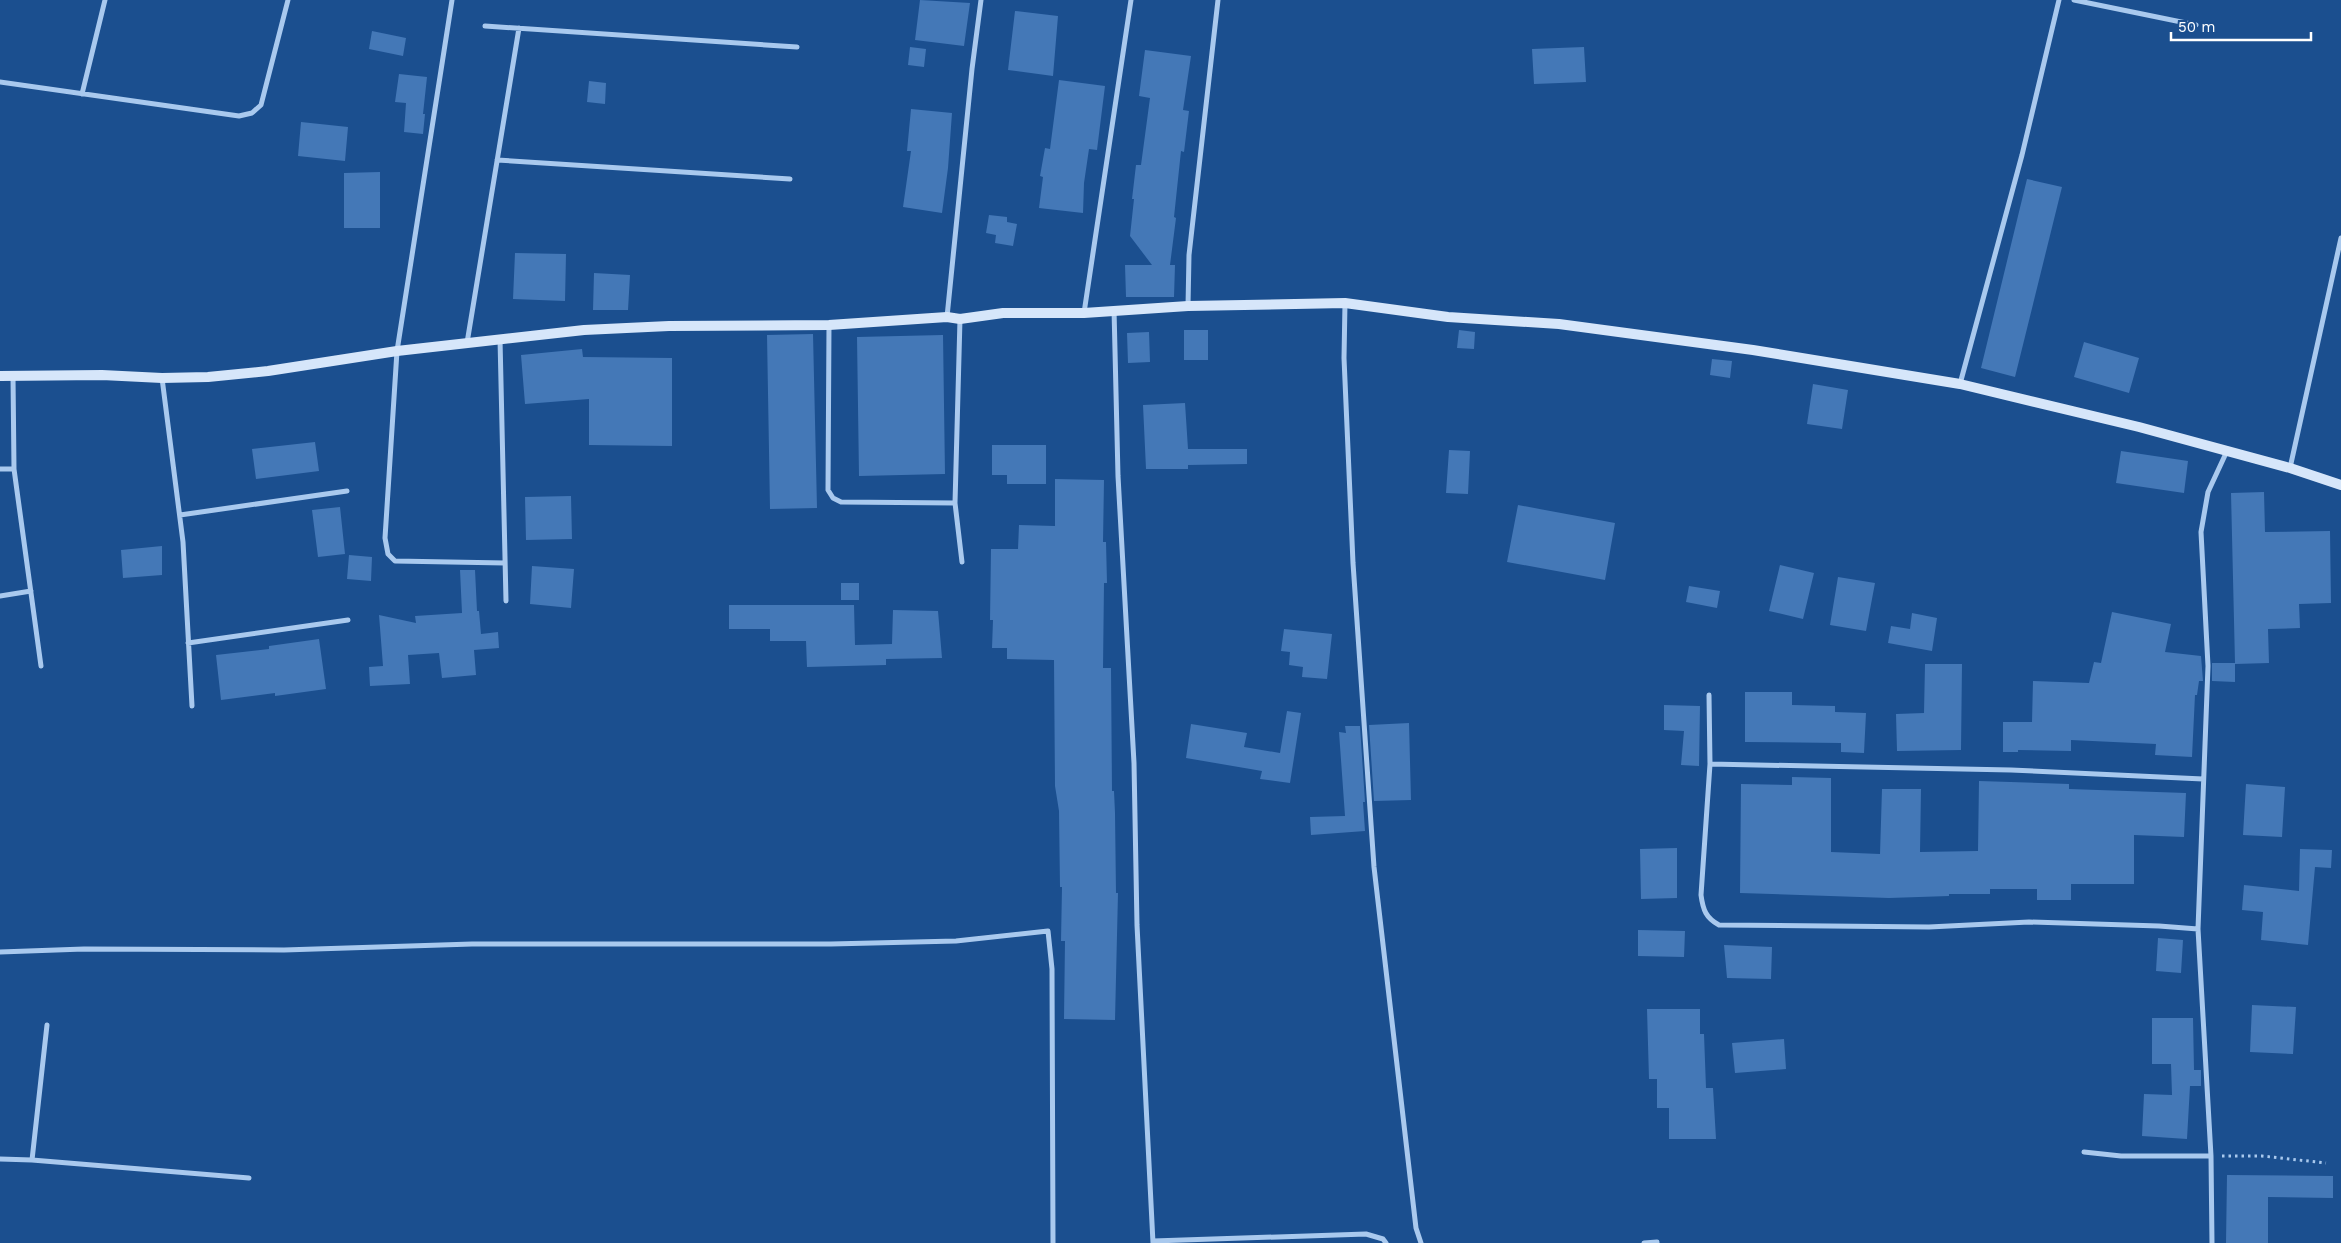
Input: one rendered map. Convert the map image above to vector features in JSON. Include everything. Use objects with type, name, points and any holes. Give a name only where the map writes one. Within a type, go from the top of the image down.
[{"type":"main road","points":[[0,376],[208,377],[268,371],[396,351],[584,330],[669,326],[829,324],[947,317],[960,319],[1003,313],[1084,312],[1188,306],[1345,303],[1448,317],[1568,325],[1753,350],[1960,384],[2068,409],[2290,468],[2341,484]]},
{"type":"street","points":[[82,94],[105,0]]},
{"type":"street","points":[[0,82],[239,116],[252,114],[261,105],[288,0]]},
{"type":"street","points":[[452,0],[396,351],[385,538],[388,554],[395,561],[505,563]]},
{"type":"street","points":[[947,317],[972,69],[981,0]]},
{"type":"street","points":[[1084,312],[1131,0]]},
{"type":"street","points":[[1188,306],[1189,255],[1218,0]]},
{"type":"street","points":[[1960,384],[2019,164],[2059,0]]},
{"type":"street","points":[[2074,0],[2196,25]]},
{"type":"street","points":[[485,26],[796,46]]},
{"type":"street","points":[[467,343],[519,28]]},
{"type":"street","points":[[497,160],[790,179]]},
{"type":"street","points":[[2290,468],[2341,238]]},
{"type":"street","points":[[1345,303],[1344,358],[1353,553],[1374,867],[1416,1228],[1421,1243]]},
{"type":"street","points":[[1114,309],[1118,476],[1134,754],[1138,934],[1153,1242],[1366,1234],[1383,1239],[1386,1243]]},
{"type":"street","points":[[960,319],[955,503],[962,562]]},
{"type":"street","points":[[829,324],[828,490],[833,498],[841,502],[955,503]]},
{"type":"street","points":[[500,339],[506,601]]},
{"type":"street","points":[[13,376],[14,469],[41,666]]},
{"type":"street","points":[[162,378],[180,515],[192,706]]},
{"type":"street","points":[[2212,1243],[2211,1156],[2198,930],[2208,666],[2202,580],[2201,532],[2208,492],[2227,452]]},
{"type":"street","points":[[0,469],[14,469]]},
{"type":"street","points":[[180,515],[348,491]]},
{"type":"street","points":[[0,596],[31,591]]},
{"type":"street","points":[[188,643],[348,620]]},
{"type":"street","points":[[1709,695],[1710,764],[1701,895],[1703,910],[1710,920],[1719,925],[1929,927],[2029,922],[2160,926],[2198,930]]},
{"type":"street","points":[[1710,764],[2010,770],[2203,779]]},
{"type":"street","points":[[0,952],[84,949],[284,950],[472,944],[831,944],[956,941],[1048,931],[1052,969],[1053,1243]]},
{"type":"street","points":[[32,1160],[47,1025]]},
{"type":"street","points":[[2084,1152],[2121,1156],[2211,1156]]},
{"type":"street","points":[[0,1159],[248,1178]]},
{"type":"street","points":[[1644,1243],[1658,1242]]},
{"type":"path","points":[[2211,1156],[2262,1156],[2326,1163]]},
{"type":"building","points":[[920,0],[970,3],[964,46],[915,40]]},
{"type":"building","points":[[1015,11],[1058,16],[1053,76],[1008,70]]},
{"type":"building","points":[[372,31],[406,38],[403,56],[369,49]]},
{"type":"building","points":[[910,47],[926,49],[924,67],[908,65]]},
{"type":"building","points":[[1584,47],[1586,82],[1534,84],[1532,49]]},
{"type":"building","points":[[1145,50],[1191,56],[1183,110],[1189,111],[1184,152],[1181,151],[1170,265],[1175,265],[1174,297],[1126,297],[1125,265],[1152,265],[1130,236],[1136,165],[1141,165],[1150,98],[1139,96]]},
{"type":"building","points":[[399,74],[427,77],[423,134],[404,132],[406,103],[395,102]]},
{"type":"building","points":[[1059,80],[1105,86],[1097,150],[1089,149],[1084,183],[1083,213],[1039,208],[1043,177],[1040,176],[1045,148],[1050,149]]},
{"type":"building","points":[[589,81],[606,83],[605,104],[587,102]]},
{"type":"building","points":[[911,109],[952,113],[942,213],[903,207],[911,151],[907,151]]},
{"type":"building","points":[[301,122],[348,127],[345,161],[298,156]]},
{"type":"building","points":[[380,172],[380,228],[344,228],[344,173]]},
{"type":"building","points":[[2027,179],[2062,187],[2015,377],[1981,368]]},
{"type":"building","points":[[989,215],[1007,217],[1007,222],[1017,224],[1013,246],[995,243],[996,235],[986,233]]},
{"type":"building","points":[[515,253],[566,254],[565,301],[513,299]]},
{"type":"building","points":[[594,273],[630,275],[628,310],[593,310]]},
{"type":"building","points":[[1184,330],[1208,330],[1208,360],[1184,360]]},
{"type":"building","points":[[1459,330],[1475,332],[1474,349],[1457,348]]},
{"type":"building","points":[[1149,332],[1150,362],[1128,363],[1127,333]]},
{"type":"building","points":[[813,334],[817,508],[770,509],[767,335]]},
{"type":"building","points":[[943,335],[945,474],[859,476],[857,337]]},
{"type":"building","points":[[2084,342],[2139,358],[2129,393],[2074,377]]},
{"type":"building","points":[[582,349],[583,357],[672,358],[672,446],[589,445],[589,399],[525,404],[521,355]]},
{"type":"building","points":[[1712,359],[1732,361],[1730,378],[1710,375]]},
{"type":"building","points":[[1813,384],[1848,390],[1842,429],[1807,424]]},
{"type":"building","points":[[1185,403],[1188,449],[1247,449],[1247,464],[1188,465],[1188,469],[1146,469],[1143,405]]},
{"type":"building","points":[[315,442],[319,471],[256,479],[252,449]]},
{"type":"building","points":[[992,445],[1046,445],[1046,484],[1007,484],[1007,475],[992,475]]},
{"type":"building","points":[[1449,450],[1470,451],[1468,494],[1446,493]]},
{"type":"building","points":[[2121,451],[2188,461],[2184,493],[2116,483]]},
{"type":"building","points":[[1055,479],[1104,480],[1103,542],[1106,542],[1107,583],[1104,583],[1103,668],[1111,668],[1112,791],[1114,791],[1115,813],[1116,893],[1118,893],[1115,1020],[1064,1019],[1065,941],[1061,941],[1062,887],[1060,887],[1059,811],[1055,786],[1054,660],[1007,659],[1007,648],[992,648],[993,620],[990,620],[991,549],[1018,549],[1019,525],[1055,526]]},
{"type":"building","points":[[2264,492],[2265,532],[2330,531],[2331,603],[2299,604],[2300,628],[2268,629],[2269,663],[2235,664],[2235,682],[2212,681],[2212,663],[2235,663],[2231,493]]},
{"type":"building","points":[[571,496],[572,539],[526,540],[525,497]]},
{"type":"building","points":[[1518,505],[1615,523],[1605,580],[1507,562]]},
{"type":"building","points":[[340,507],[345,554],[318,557],[312,510]]},
{"type":"building","points":[[162,546],[162,575],[123,578],[121,550]]},
{"type":"building","points":[[349,555],[372,557],[371,581],[347,579]]},
{"type":"building","points":[[1780,565],[1814,573],[1803,619],[1769,611]]},
{"type":"building","points":[[532,566],[574,569],[571,608],[530,604]]},
{"type":"building","points":[[460,570],[475,570],[477,611],[479,611],[481,634],[498,632],[499,648],[474,650],[476,675],[442,678],[439,653],[408,655],[410,684],[370,686],[369,667],[383,666],[379,615],[416,623],[415,616],[462,613]]},
{"type":"building","points":[[1838,577],[1875,583],[1866,631],[1830,625]]},
{"type":"building","points":[[841,583],[859,583],[859,600],[841,600]]},
{"type":"building","points":[[1689,586],[1720,591],[1717,608],[1686,602]]},
{"type":"building","points":[[729,605],[854,605],[855,645],[892,644],[893,610],[938,611],[942,658],[886,659],[886,665],[807,667],[806,641],[770,641],[770,629],[729,629]]},
{"type":"building","points":[[2112,612],[2171,624],[2165,652],[2201,656],[2203,681],[2199,681],[2197,695],[2195,695],[2192,757],[2155,755],[2156,744],[2071,740],[2071,751],[2018,750],[2018,752],[2003,752],[2003,722],[2032,722],[2033,681],[2089,683],[2094,662],[2101,663]]},
{"type":"building","points":[[1912,613],[1937,618],[1932,651],[1888,643],[1891,626],[1910,629]]},
{"type":"building","points":[[1284,629],[1332,634],[1327,679],[1302,677],[1303,667],[1289,665],[1290,652],[1281,651]]},
{"type":"building","points":[[319,639],[326,689],[275,696],[275,693],[221,700],[216,655],[269,649],[269,646]]},
{"type":"building","points":[[1925,664],[1962,664],[1961,750],[1897,751],[1896,714],[1924,713]]},
{"type":"building","points":[[1745,692],[1792,692],[1792,705],[1835,706],[1835,712],[1866,713],[1864,753],[1841,752],[1841,743],[1745,742]]},
{"type":"building","points":[[1664,705],[1700,706],[1699,766],[1681,765],[1684,731],[1664,730]]},
{"type":"building","points":[[1287,711],[1301,713],[1290,783],[1260,779],[1262,771],[1186,758],[1191,724],[1247,733],[1244,747],[1280,753]]},
{"type":"building","points":[[1409,723],[1411,800],[1374,801],[1369,725]]},
{"type":"building","points":[[1345,726],[1360,726],[1365,831],[1311,835],[1310,817],[1345,816],[1339,732],[1346,733]]},
{"type":"building","points":[[1792,777],[1831,778],[1831,852],[1880,854],[1882,789],[1921,789],[1920,852],[1978,851],[1979,781],[2069,784],[2069,789],[2186,793],[2184,837],[2134,835],[2134,884],[2071,884],[2071,900],[2037,900],[2037,889],[1990,889],[1990,894],[1949,894],[1949,896],[1889,898],[1740,893],[1741,784],[1792,785]]},
{"type":"building","points":[[2246,784],[2285,787],[2282,837],[2243,835]]},
{"type":"building","points":[[1677,848],[1677,898],[1641,899],[1640,849]]},
{"type":"building","points":[[2300,849],[2332,850],[2331,868],[2315,867],[2308,945],[2261,940],[2263,912],[2242,910],[2244,885],[2299,891]]},
{"type":"building","points":[[1638,930],[1685,931],[1684,957],[1638,956]]},
{"type":"building","points":[[2158,938],[2183,940],[2181,973],[2156,971]]},
{"type":"building","points":[[1724,945],[1772,947],[1771,979],[1727,978]]},
{"type":"building","points":[[2252,1005],[2296,1007],[2293,1054],[2250,1052]]},
{"type":"building","points":[[1647,1009],[1700,1009],[1700,1034],[1704,1034],[1706,1088],[1713,1088],[1716,1139],[1669,1139],[1669,1108],[1657,1108],[1657,1079],[1649,1079]]},
{"type":"building","points":[[2152,1018],[2193,1018],[2194,1070],[2201,1070],[2201,1086],[2190,1086],[2187,1139],[2142,1136],[2144,1094],[2172,1095],[2171,1064],[2152,1064]]},
{"type":"building","points":[[1784,1039],[1786,1069],[1735,1073],[1732,1043]]},
{"type":"building","points":[[2227,1175],[2333,1176],[2333,1198],[2268,1197],[2268,1243],[2226,1243]]}]
